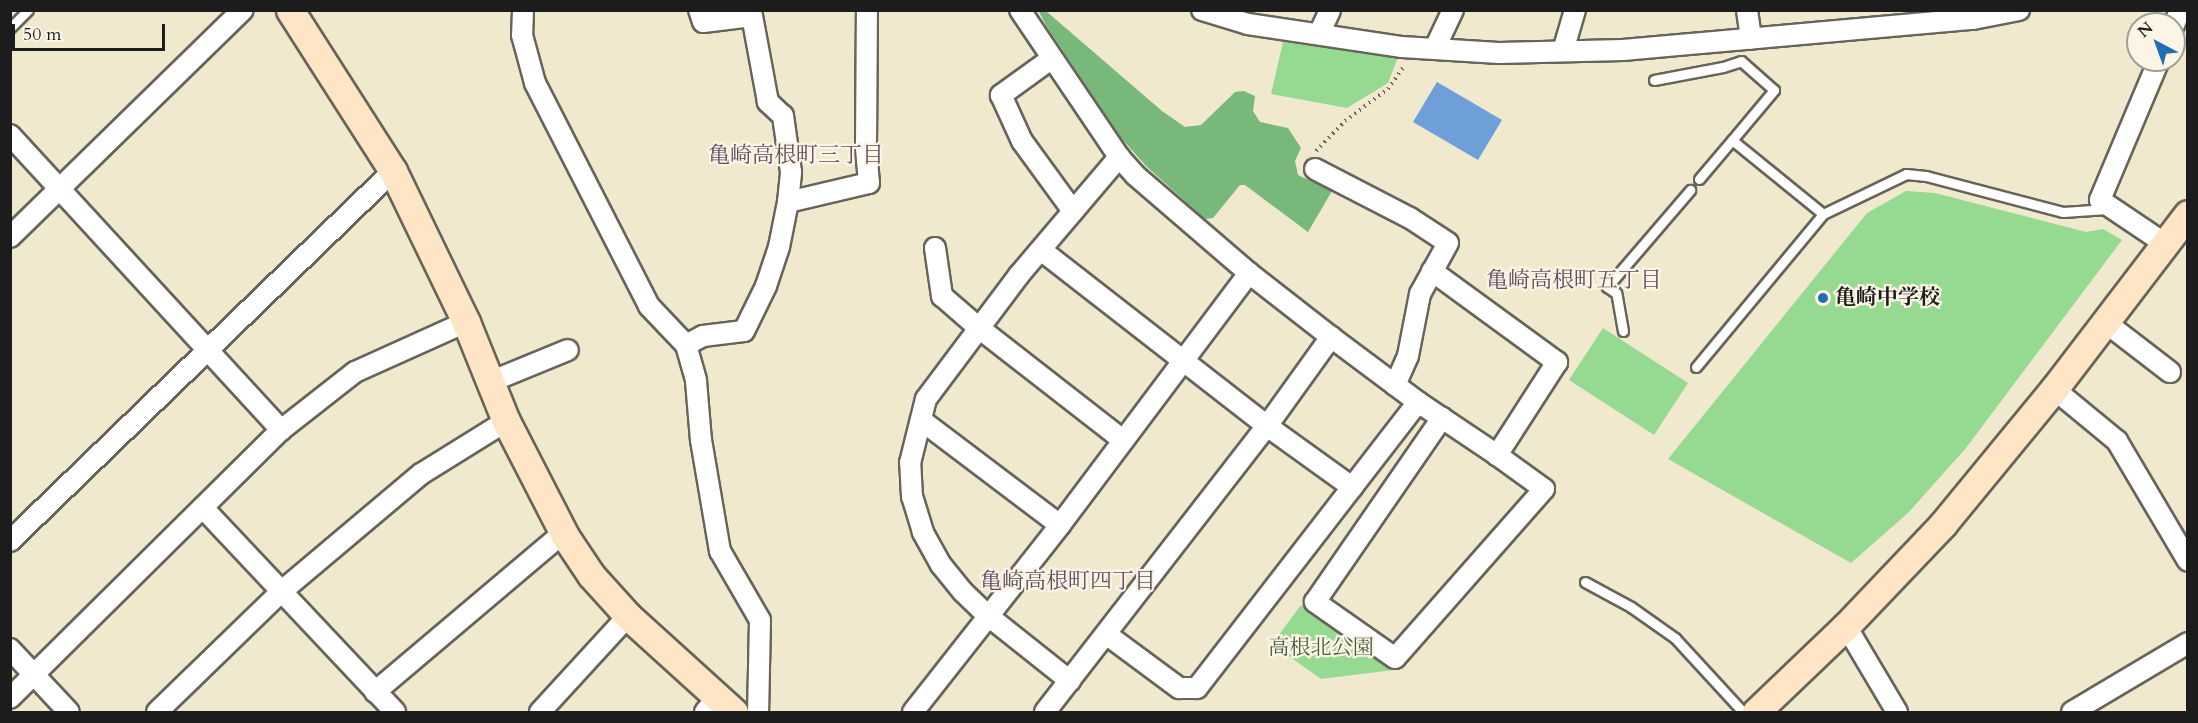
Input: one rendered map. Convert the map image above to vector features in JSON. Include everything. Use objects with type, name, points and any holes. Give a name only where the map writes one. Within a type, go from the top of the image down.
[{"type":"street","points":[[10,237],[243,10]]},
{"type":"street","points":[[290,10],[337,80],[393,171],[466,322],[506,421],[563,533],[591,575],[718,708]]},
{"type":"street","points":[[523,10],[522,34],[535,83],[649,306],[686,345],[696,381],[701,440],[720,551],[760,620],[758,712]]},
{"type":"street","points":[[686,345],[704,336],[744,330],[769,276],[779,246],[788,202],[791,172],[783,116],[768,102],[752,16],[703,22],[699,10]]},
{"type":"street","points":[[788,202],[869,183],[866,146],[867,10]]},
{"type":"street","points":[[1020,10],[1119,157],[1135,175],[1249,273],[1331,337],[1418,402],[1442,418],[1497,455],[1544,489],[1395,658],[1315,602],[1442,418]]},
{"type":"street","points":[[1202,10],[1248,24],[1425,48],[1499,53],[1623,50],[1750,39],[1916,16],[1973,19],[2019,10]]},
{"type":"street","points":[[1319,34],[1330,10]]},
{"type":"street","points":[[1425,48],[1453,10]]},
{"type":"street","points":[[1563,51],[1575,10]]},
{"type":"street","points":[[1747,10],[1750,39]]},
{"type":"street","points":[[1051,59],[1001,95],[1022,141],[1073,211]]},
{"type":"street","points":[[2154,72],[2100,200],[2164,243]]},
{"type":"street","points":[[10,135],[281,430]]},
{"type":"street","points":[[1070,681],[987,615],[963,592],[941,565],[912,497],[910,463],[926,399],[978,328],[1119,157]]},
{"type":"street","points":[[1315,169],[1410,218],[1448,243],[1420,294],[1408,356],[1395,385]]},
{"type":"street","points":[[10,541],[393,171]]},
{"type":"street","points":[[1756,712],[1846,626],[1943,524],[2054,389],[2187,213]]},
{"type":"street","points":[[935,248],[942,296],[978,328],[1123,440]]},
{"type":"street","points":[[1041,250],[1184,359],[1267,426],[1352,487]]},
{"type":"street","points":[[1432,271],[1557,362],[1497,455]]},
{"type":"street","points":[[913,712],[1060,525],[1249,273]]},
{"type":"street","points":[[10,698],[281,430],[355,372],[466,322]]},
{"type":"street","points":[[2105,322],[2170,372]]},
{"type":"street","points":[[1045,712],[1267,426],[1331,337]]},
{"type":"street","points":[[490,382],[568,350]]},
{"type":"street","points":[[2054,389],[2117,441],[2187,561]]},
{"type":"street","points":[[1106,634],[1179,688],[1197,687],[1418,402]]},
{"type":"street","points":[[921,420],[1060,525]]},
{"type":"street","points":[[157,712],[282,591],[421,474],[506,421]]},
{"type":"street","points":[[202,508],[394,712]]},
{"type":"street","points":[[375,692],[563,533]]},
{"type":"street","points":[[540,712],[628,616]]},
{"type":"street","points":[[1846,626],[1897,712]]},
{"type":"street","points":[[2072,712],[2187,643]]},
{"type":"street","points":[[10,649],[69,712]]},
{"type":"lane","points":[[10,28],[28,10]]},
{"type":"lane","points":[[1654,80],[1723,67],[1741,61],[1774,90],[1699,179]]},
{"type":"lane","points":[[1732,140],[1823,214]]},
{"type":"lane","points":[[1696,367],[1823,214],[1906,174],[1926,176],[2063,212],[2113,208]]},
{"type":"lane","points":[[1623,331],[1616,293],[1607,287],[1690,190]]},
{"type":"lane","points":[[1585,582],[1631,608],[1675,638],[1743,712]]},
{"type":"path","points":[[1315,169],[1315,152],[1345,121],[1388,89],[1425,48]]},
{"type":"green space","points":[[1046,11],[1162,111],[1185,127],[1201,125],[1235,92],[1244,91],[1255,96],[1253,111],[1260,122],[1288,128],[1301,148],[1295,161],[1298,175],[1332,191],[1308,232],[1245,185],[1240,185],[1213,218],[1205,219],[1146,166],[1122,139],[1047,27],[1039,12]]},
{"type":"green space","points":[[1283,42],[1398,57],[1388,83],[1347,108],[1271,94]]},
{"type":"green space","points":[[1906,191],[1935,193],[2086,232],[2103,229],[2122,240],[1966,448],[1908,513],[1851,563],[1668,459],[1867,213]]},
{"type":"green space","points":[[1603,328],[1688,383],[1654,435],[1569,380]]},
{"type":"green space","name":"高根北公園","points":[[1301,605],[1393,670],[1321,679],[1272,644]]},
{"type":"water","points":[[1437,82],[1502,120],[1478,160],[1413,122]]},
{"type":"place","name":"亀崎中学校","points":[[1823,298]]},
{"type":"district","name":"亀崎高根町三丁目","points":[[796,156]]},
{"type":"district","name":"亀崎高根町五丁目","points":[[1574,281]]},
{"type":"district","name":"亀崎高根町四丁目","points":[[1068,582]]}]
